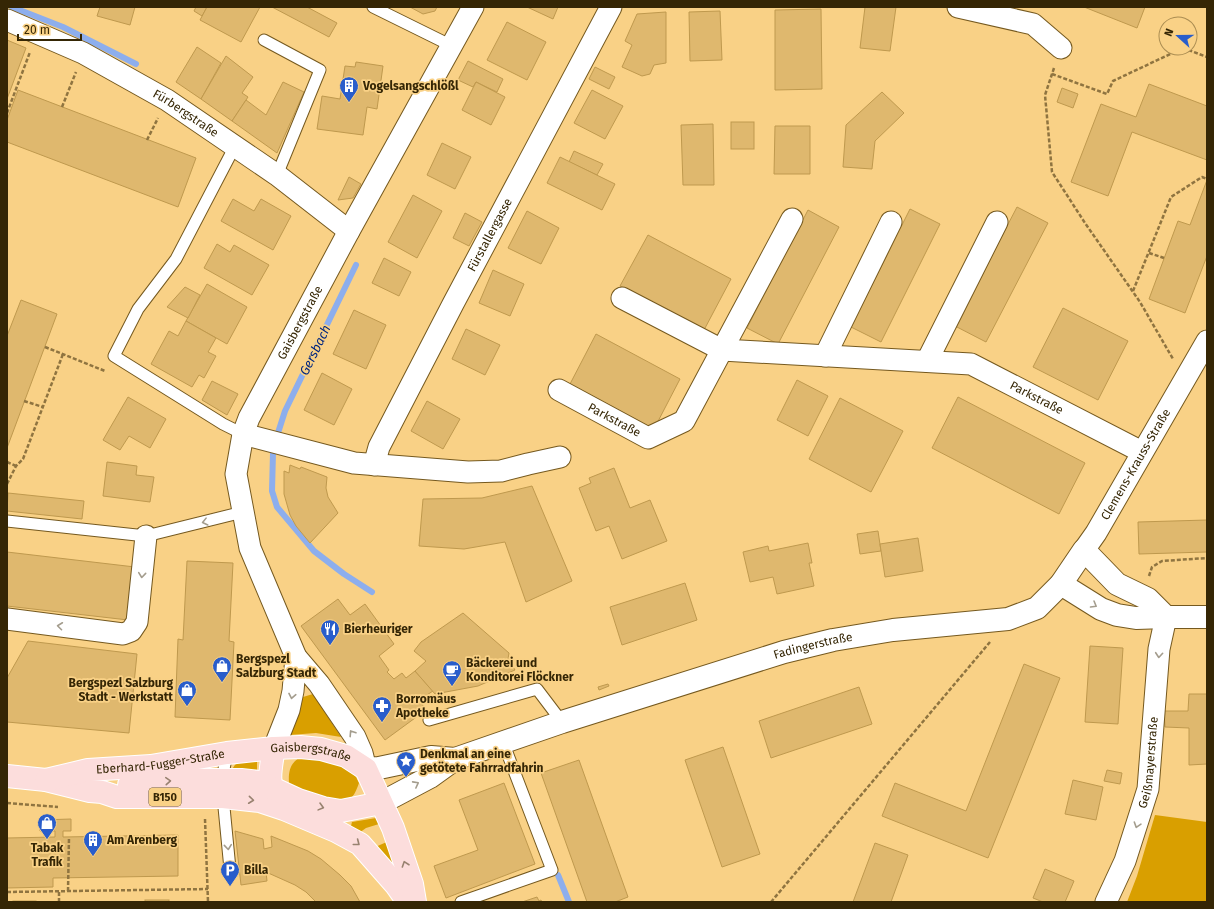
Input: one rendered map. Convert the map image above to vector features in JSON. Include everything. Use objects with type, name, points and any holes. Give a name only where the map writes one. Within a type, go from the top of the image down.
[{"type":"main road","name":"Gaisbergstraße","points":[[274,748],[300,747],[321,749],[346,756],[366,769],[393,828],[412,884],[415,902]]},
{"type":"main road","name":"Eberhard-Fugger-Straße","points":[[46,780],[88,770],[151,766],[227,753],[274,748]]},
{"type":"main road","points":[[274,748],[270,774],[271,788],[275,799],[284,808]]},
{"type":"main road","name":"Eberhard-Fugger-Straße","points":[[7,776],[46,780],[90,791],[102,792],[117,797],[223,788],[284,808]]},
{"type":"main road","points":[[223,788],[259,782],[298,800],[323,808],[341,811],[381,803]]},
{"type":"main road","name":"B150","points":[[284,808],[336,831],[360,844],[396,884],[408,902]]},
{"type":"street","name":"Gaisbergstraße","points":[[366,769],[362,753],[355,737],[319,684],[296,657],[250,548],[236,474],[243,434],[248,418],[349,231],[473,7]]},
{"type":"street","name":"Fürstallergasse","points":[[374,464],[379,447],[452,304],[611,7]]},
{"type":"street","points":[[958,7],[1033,24],[1061,48]]},
{"type":"street","name":"Fürbergstraße","points":[[7,20],[83,53],[168,100],[277,175],[349,231]]},
{"type":"street","name":"Parkstraße","points":[[559,390],[648,438],[684,421],[792,219]]},
{"type":"street","points":[[825,356],[891,222]]},
{"type":"street","points":[[927,361],[997,222]]},
{"type":"street","name":"Parkstraße","points":[[622,298],[722,350],[971,364],[1142,452]]},
{"type":"street","name":"Clemens-Krauss-Straße","points":[[1061,584],[1096,533],[1207,341]]},
{"type":"street","points":[[243,434],[354,463],[468,472],[501,472],[560,457]]},
{"type":"street","points":[[7,619],[123,634],[131,631],[137,622],[146,536]]},
{"type":"street","points":[[1084,550],[1117,584],[1148,599],[1166,617]]},
{"type":"street","points":[[1061,584],[1101,609],[1117,615],[1136,618],[1207,617]]},
{"type":"street","name":"Fadingerstraße","points":[[381,803],[430,777],[455,759],[562,722],[777,654],[833,640],[893,630],[1008,619],[1037,608],[1061,584]]},
{"type":"street","name":"Geißmayerstraße","points":[[1106,902],[1125,861],[1148,789],[1159,649],[1166,617]]},
{"type":"street","name":"Gaisbergstraße","points":[[274,748],[289,710],[294,691],[296,657]]},
{"type":"street","name":"Fadingerstraße","points":[[366,769],[380,768],[432,757],[455,759]]},
{"type":"lane","points":[[373,7],[452,46]]},
{"type":"lane","points":[[264,40],[320,70],[277,175]]},
{"type":"lane","points":[[235,146],[176,259],[138,309],[114,356],[223,424],[243,434]]},
{"type":"lane","points":[[7,521],[146,536],[243,512]]},
{"type":"lane","points":[[429,720],[537,689],[562,722]]},
{"type":"lane","points":[[461,902],[552,870],[503,742]]},
{"type":"lane","points":[[227,753],[223,788],[230,870]]},
{"type":"path","points":[[8,114],[37,32]]},
{"type":"path","points":[[1061,48],[1045,95],[1052,172],[1085,223],[1140,302],[1184,380]]},
{"type":"path","points":[[1052,74],[1107,94],[1113,81],[1184,48],[1207,57]]},
{"type":"path","points":[[62,107],[83,53]]},
{"type":"path","points":[[1133,292],[1171,197],[1202,177],[1207,179]]},
{"type":"path","points":[[1149,253],[1164,258]]},
{"type":"path","points":[[45,347],[105,371],[114,356]]},
{"type":"path","points":[[7,484],[16,466],[23,459],[63,354]]},
{"type":"path","points":[[24,401],[43,407]]},
{"type":"path","points":[[7,462],[16,466]]},
{"type":"path","points":[[1148,578],[1152,567],[1162,561],[1207,558]]},
{"type":"path","points":[[772,902],[1008,619]]},
{"type":"path","points":[[205,817],[208,902]]},
{"type":"path","points":[[68,891],[69,837]]},
{"type":"path","points":[[7,892],[208,889]]},
{"type":"path","points":[[59,891],[59,902]]},
{"type":"shaded area","points":[[313,694],[341,737],[316,733],[289,735],[303,697]]},
{"type":"shaded area","points":[[306,755],[347,767],[359,783],[353,796],[348,800],[335,804],[289,784],[289,774],[294,762]]},
{"type":"shaded area","points":[[253,760],[257,761],[257,777],[231,772],[237,763]]},
{"type":"shaded area","points":[[1155,815],[1207,822],[1207,902],[1127,902],[1137,876]]},
{"type":"shaded area","points":[[376,818],[379,824],[366,828],[359,833],[351,826],[352,822]]},
{"type":"shaded area","points":[[389,841],[396,867],[393,868],[373,848]]},
{"type":"building","points":[[100,7],[135,7],[130,25],[97,16]]},
{"type":"building","points":[[196,7],[207,7],[202,16],[194,11]]},
{"type":"building","points":[[207,7],[260,7],[241,42],[200,20]]},
{"type":"building","points":[[272,7],[307,7],[337,23],[329,37]]},
{"type":"building","points":[[410,7],[437,7],[435,11],[423,14]]},
{"type":"building","points":[[527,7],[558,7],[553,19]]},
{"type":"building","points":[[865,7],[896,7],[890,51],[860,48]]},
{"type":"building","points":[[1084,7],[1145,7],[1137,28]]},
{"type":"building","points":[[821,9],[822,89],[775,90],[775,10]]},
{"type":"building","points":[[720,11],[722,60],[690,61],[689,12]]},
{"type":"building","points":[[666,12],[666,63],[654,65],[650,74],[642,76],[622,67],[632,45],[625,41],[637,14]]},
{"type":"building","points":[[507,22],[546,42],[527,80],[487,60]]},
{"type":"building","points":[[7,40],[26,48],[7,99]]},
{"type":"building","points":[[197,47],[221,63],[201,99],[176,82]]},
{"type":"building","points":[[226,56],[253,77],[242,93],[248,97],[232,121],[201,99]]},
{"type":"building","points":[[468,61],[503,79],[497,92],[476,82],[473,87],[458,80]]},
{"type":"building","name":"Vogelsangschlößl","points":[[356,62],[383,66],[377,109],[367,107],[363,135],[317,129],[322,96],[340,99],[345,66],[355,67]]},
{"type":"building","points":[[595,67],[615,77],[609,89],[589,79]]},
{"type":"building","points":[[283,82],[304,92],[277,153],[232,121],[246,100],[266,115]]},
{"type":"building","points":[[476,82],[505,97],[491,125],[462,110]]},
{"type":"building","points":[[1149,84],[1207,106],[1207,160],[1132,132],[1108,196],[1071,182],[1101,104],[1136,117]]},
{"type":"building","points":[[1062,88],[1078,94],[1073,108],[1057,102]]},
{"type":"building","points":[[18,90],[196,158],[178,207],[7,142],[7,120]]},
{"type":"building","points":[[592,90],[623,106],[605,139],[574,123]]},
{"type":"building","points":[[882,92],[904,113],[875,141],[872,169],[843,167],[846,125]]},
{"type":"building","points":[[731,122],[754,122],[754,149],[731,149]]},
{"type":"building","points":[[713,124],[714,185],[683,185],[681,125]]},
{"type":"building","points":[[775,126],[810,126],[810,174],[774,174]]},
{"type":"building","points":[[442,143],[471,157],[455,189],[427,175]]},
{"type":"building","points":[[574,151],[603,164],[597,175],[569,162]]},
{"type":"building","points":[[560,157],[615,184],[602,210],[547,183]]},
{"type":"building","points":[[349,177],[361,184],[353,198],[338,200]]},
{"type":"building","points":[[1207,180],[1207,256],[1185,313],[1149,299],[1178,221],[1190,225]]},
{"type":"building","points":[[413,195],[442,211],[417,258],[388,242]]},
{"type":"building","points":[[233,199],[254,211],[261,199],[291,216],[273,250],[221,221]]},
{"type":"building","points":[[1017,207],[1048,223],[986,342],[955,326]]},
{"type":"building","points":[[910,209],[940,224],[881,342],[851,327]]},
{"type":"building","points":[[808,210],[839,227],[778,344],[747,328]]},
{"type":"building","points":[[527,211],[559,228],[541,264],[508,248]]},
{"type":"building","points":[[465,213],[482,222],[469,246],[453,238]]},
{"type":"building","points":[[648,235],[731,279],[704,330],[620,286]]},
{"type":"building","points":[[217,244],[230,252],[234,245],[269,265],[252,295],[204,268]]},
{"type":"building","points":[[384,258],[411,272],[399,296],[372,283]]},
{"type":"building","points":[[493,270],[524,284],[510,316],[479,303]]},
{"type":"building","points":[[207,284],[247,307],[227,344],[186,321]]},
{"type":"building","points":[[185,287],[200,295],[188,318],[167,307]]},
{"type":"building","points":[[21,300],[57,314],[7,448],[7,336]]},
{"type":"building","points":[[1063,308],[1128,341],[1098,400],[1033,367]]},
{"type":"building","points":[[354,310],[386,325],[366,369],[333,354]]},
{"type":"building","points":[[186,321],[216,338],[208,352],[216,356],[204,378],[199,375],[192,387],[151,364],[169,331],[178,336]]},
{"type":"building","points":[[466,329],[500,345],[485,375],[452,359]]},
{"type":"building","points":[[596,334],[680,379],[654,429],[570,384]]},
{"type":"building","points":[[322,373],[352,389],[334,425],[304,410]]},
{"type":"building","points":[[797,380],[828,396],[808,436],[777,420]]},
{"type":"building","points":[[212,381],[238,394],[227,415],[202,400]]},
{"type":"building","points":[[128,397],[166,419],[150,448],[129,436],[120,450],[103,440]]},
{"type":"building","points":[[958,397],[1085,463],[1059,514],[932,448]]},
{"type":"building","points":[[840,398],[903,431],[871,492],[809,459]]},
{"type":"building","points":[[427,401],[460,419],[443,449],[411,431]]},
{"type":"building","points":[[107,462],[137,466],[136,475],[154,477],[150,502],[103,496]]},
{"type":"building","points":[[290,465],[300,469],[301,467],[327,477],[326,488],[328,497],[338,513],[310,543],[296,526],[290,515],[284,494],[284,471],[289,473]]},
{"type":"building","points":[[614,468],[630,508],[650,500],[667,541],[622,559],[609,526],[596,531],[579,488],[591,483],[589,478]]},
{"type":"building","points":[[532,486],[572,581],[526,602],[505,542],[464,549],[419,546],[423,499],[482,498]]},
{"type":"building","points":[[8,493],[84,501],[82,519],[7,511]]},
{"type":"building","points":[[1207,520],[1207,552],[1139,554],[1138,522]]},
{"type":"building","points":[[878,531],[881,551],[860,554],[857,534]]},
{"type":"building","points":[[918,538],[923,571],[885,577],[880,544]]},
{"type":"building","points":[[808,543],[812,563],[809,563],[814,586],[777,594],[773,577],[750,582],[743,552],[768,546],[769,551]]},
{"type":"building","points":[[7,552],[135,567],[128,620],[7,606]]},
{"type":"building","points":[[187,561],[233,563],[229,641],[234,642],[230,720],[175,717],[178,639],[183,640]]},
{"type":"building","points":[[685,583],[697,620],[622,645],[610,607]]},
{"type":"building","points":[[338,599],[350,615],[365,604],[394,644],[379,656],[389,670],[387,672],[394,679],[402,673],[406,678],[415,671],[433,691],[419,700],[426,710],[385,740],[301,626]]},
{"type":"building","points":[[463,613],[509,653],[508,659],[515,670],[478,686],[435,694],[415,671],[426,661],[414,651],[421,642]]},
{"type":"building","points":[[28,641],[137,654],[129,733],[7,722],[7,678]]},
{"type":"building","points":[[1090,646],[1123,648],[1118,724],[1085,722]]},
{"type":"building","points":[[1024,664],[1060,678],[988,858],[882,816],[895,783],[966,811]]},
{"type":"building","points":[[608,684],[609,686],[599,690],[598,687]]},
{"type":"building","points":[[859,687],[872,724],[771,758],[759,721]]},
{"type":"building","points":[[1189,694],[1207,694],[1207,764],[1189,765],[1189,728],[1165,727],[1164,711],[1188,711]]},
{"type":"building","points":[[723,747],[760,854],[722,867],[685,760]]},
{"type":"building","points":[[579,760],[628,897],[615,902],[587,902],[541,773]]},
{"type":"building","points":[[1107,770],[1122,773],[1120,784],[1104,781]]},
{"type":"building","points":[[1073,780],[1103,787],[1096,820],[1065,814]]},
{"type":"building","points":[[504,783],[535,864],[446,898],[434,866],[478,850],[459,800]]},
{"type":"building","name":"Am Arenberg","points":[[71,819],[71,831],[63,831],[63,837],[178,835],[178,876],[53,878],[53,887],[7,888],[7,838],[55,837],[55,831],[40,831],[40,820]]},
{"type":"building","points":[[235,831],[263,839],[264,849],[272,847],[271,836],[308,851],[321,859],[340,875],[351,886],[360,902],[316,902],[306,892],[295,885],[266,872],[267,881],[241,885]]},
{"type":"building","points":[[875,843],[908,855],[891,902],[853,902]]},
{"type":"building","points":[[1045,869],[1074,881],[1065,902],[1043,902],[1033,898]]},
{"type":"building","points":[[537,897],[539,901],[541,900],[542,902],[522,902]]},
{"type":"building","points":[[145,900],[169,900],[169,902],[145,902]]},
{"type":"building","points":[[36,901],[36,902],[13,902]]},
{"type":"waterway","points":[[12,7],[63,27],[136,64]]},
{"type":"waterway","name":"Gersbach","points":[[277,436],[285,411],[356,265]]},
{"type":"waterway","name":"Gersbach","points":[[273,453],[272,491],[277,507],[314,551],[344,574],[372,592]]},
{"type":"waterway","name":"Gersbach","points":[[558,875],[569,902]]},
{"type":"place","name":"Vogelsangschlößl","points":[[349,103]]},
{"type":"place","name":"Bierheuriger","points":[[330,646]]},
{"type":"place","name":"Bergspezl Salzburg Stadt","points":[[222,683]]},
{"type":"place","name":"Bäckerei und Konditorei Flöckner","points":[[452,687]]},
{"type":"place","name":"Bergspezl Salzburg Stadt - Werkstatt","points":[[187,707]]},
{"type":"place","name":"Borromäus Apotheke","points":[[382,723]]},
{"type":"place","name":"Denkmal an eine getötete Fahrradfahrin","points":[[406,778]]},
{"type":"place","name":"Tabak Trafik","points":[[47,840]]},
{"type":"place","name":"Am Arenberg","points":[[93,857]]},
{"type":"place","name":"Billa","points":[[230,887]]}]
